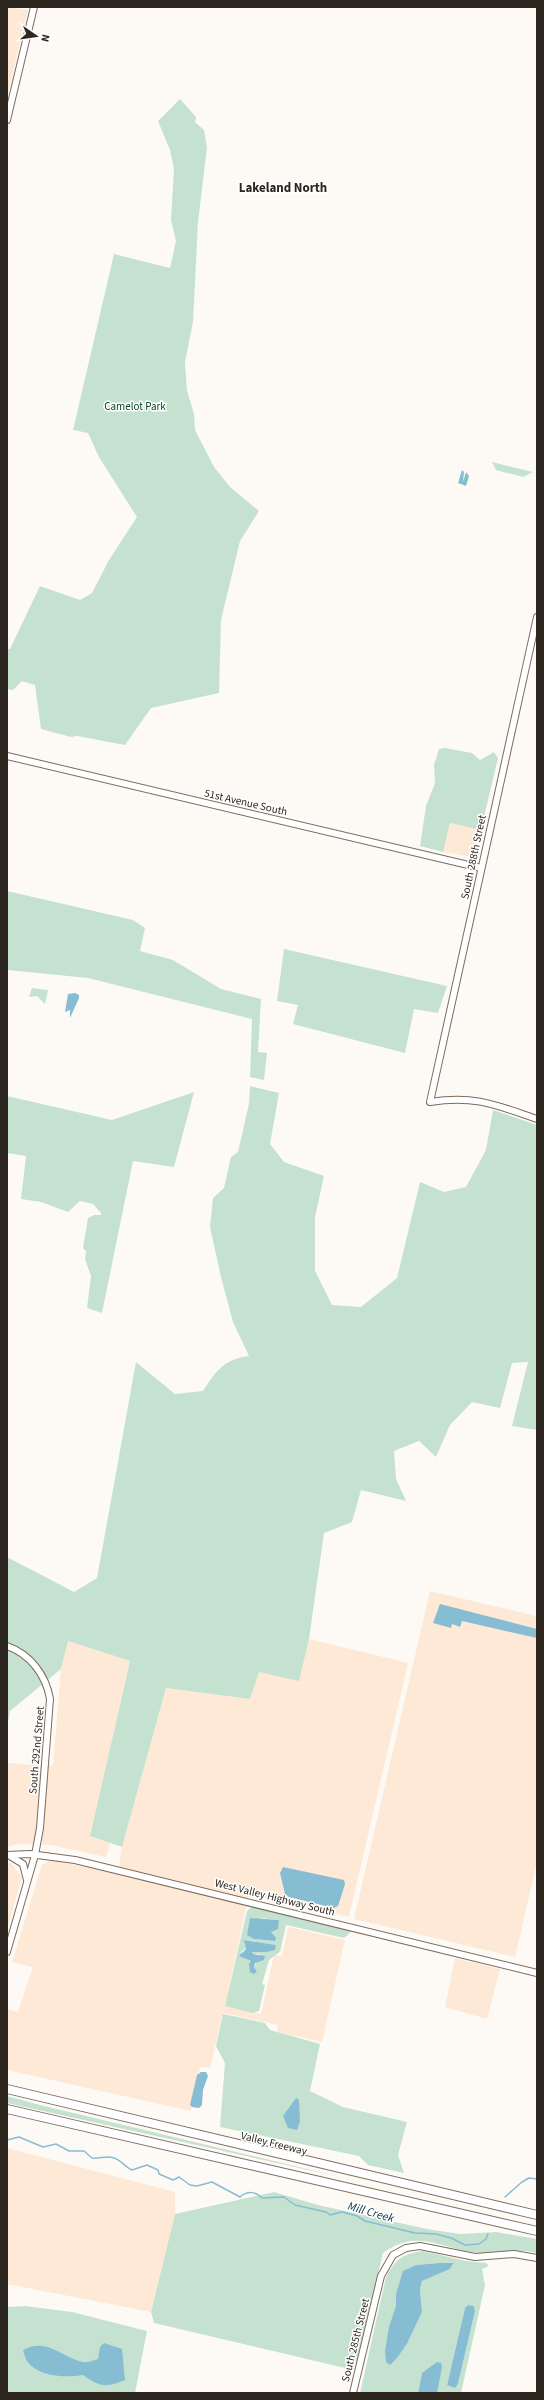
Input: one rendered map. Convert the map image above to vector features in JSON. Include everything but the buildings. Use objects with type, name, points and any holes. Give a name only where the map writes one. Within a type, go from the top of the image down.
[{"type":"highway","name":"Valley Freeway","points":[[7,2089],[537,2215]]},
{"type":"highway","points":[[7,2109],[537,2231]]},
{"type":"main road","points":[[7,120],[34,7]]},
{"type":"main road","name":"South 288th Street","points":[[537,617],[430,1102],[455,1099],[480,1100],[537,1119]]},
{"type":"main road","name":"51st Avenue South","points":[[7,756],[481,868]]},
{"type":"main road","name":"South 292nd Street","points":[[7,1646],[24,1655],[41,1674],[50,1699],[40,1828],[27,1886],[7,1952]]},
{"type":"main road","points":[[7,1855],[15,1857],[23,1864],[27,1886]]},
{"type":"main road","name":"West Valley Highway South","points":[[7,1855],[58,1857],[109,1867],[537,1973]]},
{"type":"main road","name":"South 285th Street","points":[[353,2393],[381,2276],[388,2261],[400,2251],[413,2246],[430,2247],[475,2257],[514,2254],[537,2258]]},
{"type":"shaded area","points":[[7,7],[28,10],[7,97]]},
{"type":"shaded area","points":[[450,823],[481,830],[473,857],[443,852]]},
{"type":"shaded area","points":[[430,1591],[537,1616],[537,1862],[515,1957],[354,1919]]},
{"type":"shaded area","points":[[309,1639],[408,1663],[349,1917],[249,1894],[225,2006],[261,2014],[274,1955],[282,1956],[288,1927],[345,1940],[322,2042],[277,2032],[278,2025],[223,2013],[210,2068],[200,2067],[191,2111],[7,2070],[7,2009],[18,2012],[33,1967],[12,1962],[42,1865],[51,1860],[118,1874],[122,1847],[166,1688],[250,1699],[259,1672],[299,1680]]},
{"type":"shaded area","points":[[68,1641],[130,1661],[90,1836],[110,1843],[106,1857],[51,1845],[19,1844],[7,1847],[7,1763],[53,1766],[61,1669]]},
{"type":"shaded area","points":[[7,1863],[11,1863],[22,1877],[7,1929]]},
{"type":"shaded area","points":[[455,1958],[500,1969],[487,2019],[445,2007]]},
{"type":"shaded area","points":[[7,2148],[175,2192],[175,2214],[151,2312],[7,2284]]},
{"type":"green space","name":"Camelot Park","points":[[180,99],[196,117],[195,122],[204,130],[207,147],[198,222],[193,322],[185,362],[187,391],[194,414],[195,430],[214,467],[230,487],[259,511],[240,541],[221,620],[219,693],[151,708],[125,745],[77,736],[71,737],[41,729],[35,685],[22,681],[13,690],[7,689],[7,649],[10,649],[40,586],[80,600],[92,593],[109,560],[137,517],[99,457],[88,433],[73,430],[114,254],[170,268],[176,241],[171,220],[174,169],[170,150],[158,121]]},
{"type":"green space","points":[[492,462],[533,472],[523,477],[496,470]]},
{"type":"green space","points":[[445,748],[472,753],[480,760],[494,752],[498,758],[481,830],[450,823],[443,852],[420,846],[426,806],[435,783],[434,765],[439,749]]},
{"type":"green space","points":[[7,891],[133,920],[145,928],[140,951],[173,960],[221,989],[261,999],[258,1052],[267,1053],[264,1080],[250,1077],[252,1019],[88,978],[7,970]]},
{"type":"green space","points":[[284,949],[447,986],[438,1013],[414,1009],[405,1053],[293,1024],[298,1005],[277,1001]]},
{"type":"green space","points":[[32,988],[48,990],[45,1004],[37,996],[29,997]]},
{"type":"green space","points":[[250,1086],[279,1093],[270,1144],[284,1162],[324,1176],[315,1217],[315,1271],[332,1305],[361,1307],[397,1278],[420,1182],[444,1192],[466,1187],[486,1150],[493,1110],[537,1125],[537,1430],[512,1426],[528,1362],[512,1363],[500,1408],[472,1402],[450,1425],[436,1457],[419,1441],[394,1451],[396,1479],[406,1501],[361,1490],[352,1522],[324,1533],[309,1639],[299,1681],[259,1672],[250,1699],[166,1688],[122,1847],[90,1836],[130,1661],[68,1641],[61,1669],[10,1711],[7,1728],[7,1557],[74,1592],[97,1578],[136,1362],[175,1394],[203,1391],[217,1372],[227,1363],[249,1356],[233,1322],[210,1227],[213,1198],[224,1188],[231,1157],[238,1152],[249,1104]]},
{"type":"green space","points":[[194,1092],[174,1167],[133,1161],[102,1313],[87,1308],[91,1276],[85,1259],[86,1251],[83,1248],[88,1218],[94,1215],[101,1215],[101,1213],[93,1204],[80,1201],[68,1212],[41,1202],[21,1199],[26,1156],[7,1153],[7,1096],[112,1120]]},
{"type":"green space","points":[[254,1905],[353,1930],[344,1938],[286,1925],[280,1952],[269,1960],[262,1984],[265,1985],[259,2011],[253,2013],[225,2006],[247,1911]],"holes":[[[261,1918],[279,1920],[271,1932],[275,1941],[254,1939]],[[245,1940],[276,1945],[252,1952],[253,1954],[260,1954],[254,1968],[251,1961],[244,1958],[241,1952],[246,1948]]]},
{"type":"green space","points":[[223,2014],[265,2023],[270,2030],[320,2044],[310,2091],[343,2107],[407,2122],[398,2155],[404,2173],[368,2165],[359,2156],[220,2127],[225,2063],[216,2046]]},
{"type":"green space","points":[[7,2096],[40,2105],[340,2177],[7,2103]]},
{"type":"green space","points":[[274,2192],[318,2205],[427,2229],[460,2234],[496,2232],[537,2239],[537,2253],[522,2251],[489,2253],[468,2252],[432,2242],[409,2241],[396,2245],[383,2253],[357,2361],[349,2369],[154,2323],[151,2312],[175,2214]]},
{"type":"green space","points":[[423,2251],[466,2261],[486,2263],[489,2266],[482,2269],[485,2285],[461,2393],[437,2393],[437,2387],[422,2373],[418,2393],[360,2393],[386,2277],[400,2258]],"holes":[[[439,2263],[454,2264],[450,2269],[422,2281],[420,2289],[422,2312],[408,2342],[385,2351],[396,2306],[416,2265]],[[468,2305],[474,2306],[475,2311],[458,2384],[447,2385],[465,2308]]]},
{"type":"green space","points":[[25,2306],[72,2312],[147,2331],[135,2393],[7,2393],[7,2307]]},
{"type":"water","points":[[462,470],[464,472],[463,482],[466,472],[469,476],[466,486],[458,483]]},
{"type":"water","points":[[75,993],[79,995],[79,998],[70,1018],[70,1010],[65,1012],[68,994]]},
{"type":"water","points":[[440,1604],[537,1629],[537,1638],[462,1621],[460,1627],[452,1624],[451,1628],[433,1623]]},
{"type":"water","points":[[283,1867],[344,1880],[345,1884],[338,1906],[334,1908],[289,1897],[285,1894],[280,1873]]},
{"type":"water","points":[[250,1918],[279,1920],[278,1929],[271,1932],[276,1938],[275,1941],[254,1939],[247,1935]]},
{"type":"water","points":[[244,1940],[276,1945],[275,1950],[266,1952],[252,1952],[253,1954],[265,1956],[264,1960],[255,1963],[254,1968],[257,1971],[254,1974],[250,1972],[249,1964],[251,1961],[239,1956],[246,1949]]},
{"type":"water","points":[[201,2072],[206,2072],[208,2076],[203,2090],[202,2105],[199,2108],[192,2107],[190,2105],[197,2075]]},
{"type":"water","points":[[296,2098],[299,2100],[300,2121],[297,2130],[288,2128],[283,2116]]},
{"type":"water","points":[[454,2263],[450,2269],[422,2281],[420,2289],[422,2312],[408,2342],[390,2365],[386,2362],[385,2351],[389,2327],[396,2306],[396,2294],[403,2271],[416,2265]]},
{"type":"water","points":[[468,2305],[474,2306],[475,2311],[458,2384],[455,2388],[447,2385],[465,2308]]},
{"type":"water","points":[[104,2343],[122,2349],[125,2380],[113,2384],[103,2385],[94,2382],[83,2375],[61,2376],[45,2373],[32,2366],[26,2360],[23,2350],[40,2346],[47,2347],[75,2360],[86,2362],[98,2359],[100,2347]]},
{"type":"water","points":[[437,2362],[441,2363],[442,2367],[437,2393],[418,2393],[422,2373]]},
{"type":"waterway","name":"Mill Creek","points":[[7,2140],[19,2137],[43,2147],[56,2144],[69,2151],[84,2151],[92,2158],[114,2158],[132,2170],[147,2165],[158,2170],[159,2174],[173,2180],[179,2177],[190,2185],[197,2186],[212,2182],[240,2197],[251,2193],[257,2194],[262,2198],[284,2197],[295,2205],[326,2212],[330,2215],[342,2212],[357,2216],[365,2221],[415,2233],[436,2234],[451,2238],[465,2245],[479,2244],[486,2239],[488,2234]]},
{"type":"waterway","name":"Mill Creek","points":[[505,2197],[522,2182],[529,2178],[537,2179]]},
{"type":"district","name":"Lakeland North","points":[[283,187]]}]
